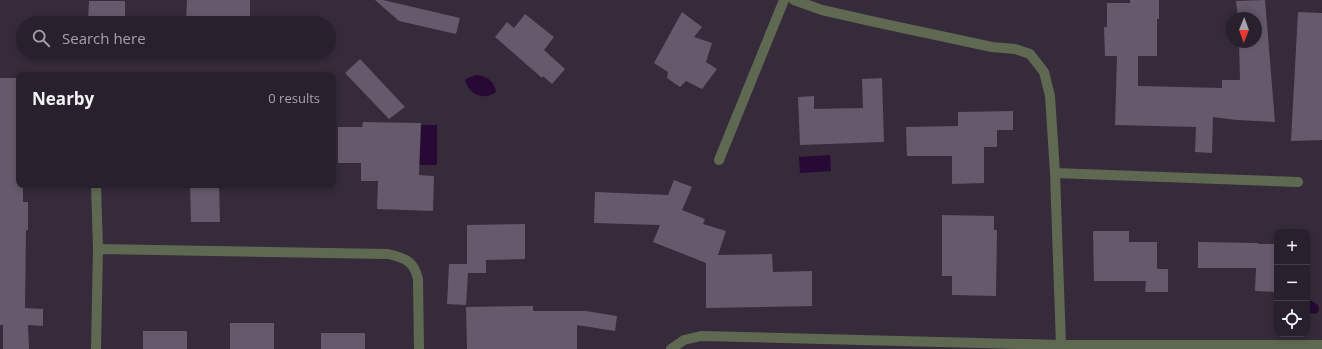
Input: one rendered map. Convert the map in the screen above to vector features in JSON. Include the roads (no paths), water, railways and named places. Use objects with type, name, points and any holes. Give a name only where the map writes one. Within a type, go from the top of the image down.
[{"type":"street","points":[[719,160],[784,0]]},
{"type":"street","points":[[794,0],[822,10],[992,47],[1016,49],[1030,54],[1044,72],[1050,96],[1056,173],[1061,345]]},
{"type":"street","points":[[1056,173],[1298,182]]},
{"type":"street","points":[[96,188],[98,249],[96,349]]},
{"type":"street","points":[[98,249],[388,254],[400,257],[410,262],[416,270],[418,279],[419,349]]},
{"type":"street","points":[[671,349],[684,340],[701,336],[1061,345],[1322,345]]}]
